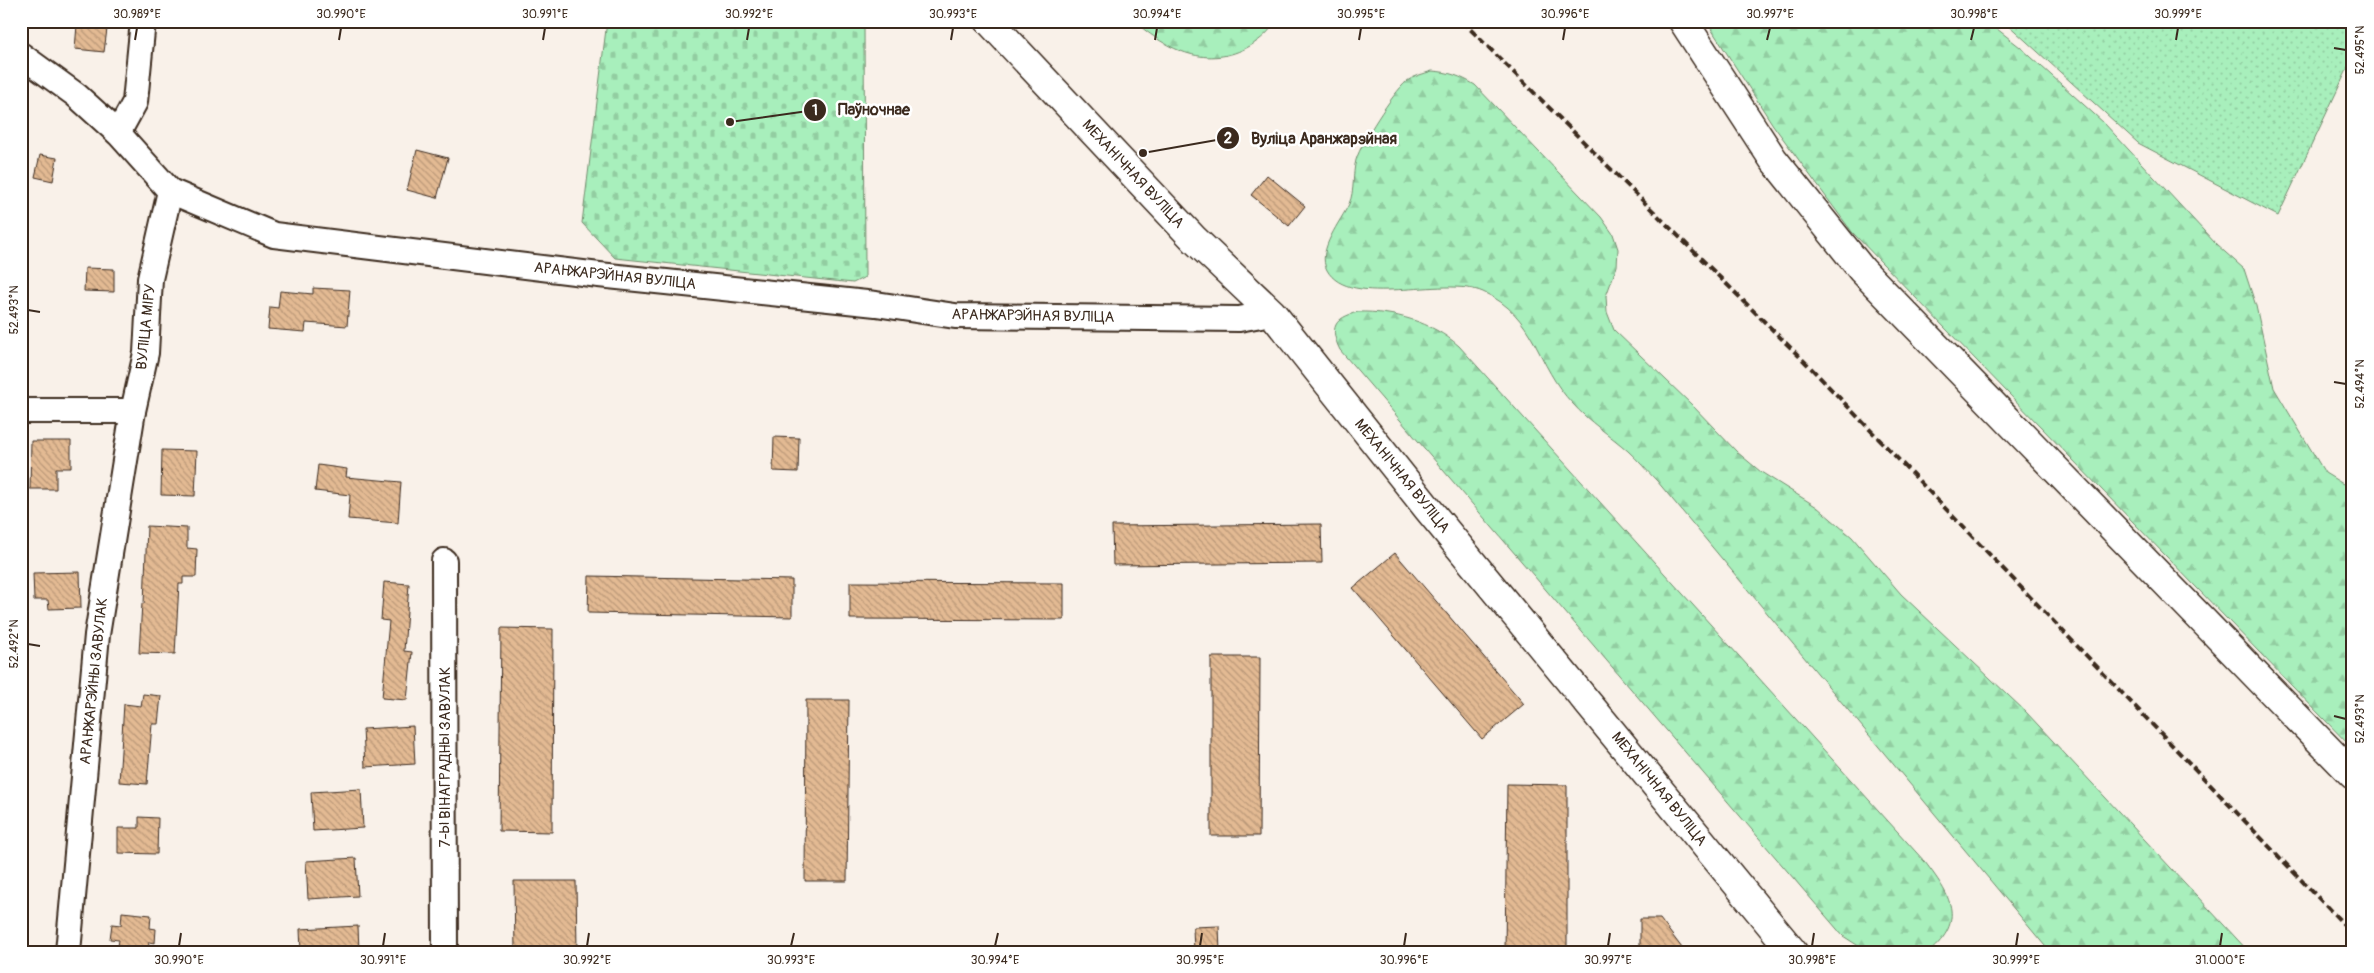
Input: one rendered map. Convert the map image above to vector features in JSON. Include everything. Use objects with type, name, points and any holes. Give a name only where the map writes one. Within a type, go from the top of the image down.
[{"type":"street","points":[[118,133],[135,102],[144,21]]},
{"type":"street","name":"МЕХАНІЧНАЯ ВУЛІЦА","points":[[989,21],[1195,240],[1272,314],[1428,509],[1793,952]]},
{"type":"street","points":[[1684,21],[1773,159],[1862,270],[2353,775]]},
{"type":"street","name":"АРАНЖАРЭЙНАЯ ВУЛІЦА","points":[[21,55],[76,94],[118,133],[170,191],[274,235],[590,273],[876,304],[955,316],[1239,320],[1272,314]]},
{"type":"street","name":"ВУЛІЦА МІРУ","points":[[133,411],[146,353],[150,279],[170,191]]},
{"type":"street","points":[[21,411],[133,411]]},
{"type":"street","name":"АРАНЖАРЭЙНЫ ЗАВУЛАК","points":[[68,952],[97,635],[133,411]]},
{"type":"street","name":"7-Ы ВІНАГРАДНЫ ЗАВУЛАК","points":[[444,562],[445,952]]},
{"type":"green space","points":[[607,21],[864,21],[865,277],[853,283],[615,258],[582,223]]},
{"type":"green space","points":[[1134,21],[1275,21],[1265,35],[1250,46],[1234,53],[1204,57],[1189,54],[1161,41]]},
{"type":"green space","points":[[1706,21],[1987,21],[2020,47],[2104,123],[2216,244],[2244,269],[2256,306],[2274,388],[2325,473],[2353,490],[2353,749],[1852,232],[1773,125]]},
{"type":"green space","points":[[2004,21],[2353,21],[2353,57],[2278,216],[2138,143]]},
{"type":"green space","points":[[1432,71],[1454,75],[1475,85],[1601,217],[1613,234],[1618,249],[1617,266],[1606,296],[1607,312],[1614,330],[1692,405],[1737,452],[1761,472],[1817,507],[1852,537],[1901,594],[2026,712],[2249,952],[2050,952],[1657,481],[1628,451],[1586,417],[1560,389],[1534,342],[1514,314],[1501,302],[1483,292],[1466,288],[1376,290],[1355,288],[1338,282],[1327,270],[1324,262],[1325,254],[1331,236],[1349,204],[1359,152],[1371,130],[1401,87],[1407,81]]},
{"type":"green space","points":[[1358,312],[1399,316],[1425,324],[1459,346],[1925,862],[1942,885],[1951,907],[1948,929],[1941,940],[1929,952],[1868,952],[1843,936],[1340,350],[1335,336],[1336,325],[1344,317]]},
{"type":"building","points":[[77,25],[107,29],[104,52],[75,49]]},
{"type":"building","points":[[417,150],[448,158],[437,198],[407,190]]},
{"type":"building","points":[[40,155],[57,158],[53,181],[35,177]]},
{"type":"building","points":[[1267,175],[1305,206],[1289,226],[1251,195]]},
{"type":"building","points":[[85,268],[114,269],[114,292],[84,291]]},
{"type":"building","points":[[313,288],[350,290],[347,326],[306,323],[305,332],[268,329],[270,307],[278,308],[280,291],[313,294]]},
{"type":"building","points":[[774,437],[799,438],[798,472],[773,471]]},
{"type":"building","points":[[31,441],[71,441],[71,468],[56,468],[56,489],[30,489]]},
{"type":"building","points":[[162,450],[197,451],[195,496],[161,495]]},
{"type":"building","points":[[318,465],[347,469],[346,477],[401,482],[398,523],[348,519],[350,495],[315,491]]},
{"type":"building","points":[[1321,524],[1322,563],[1113,565],[1112,526]]},
{"type":"building","points":[[147,526],[187,528],[187,548],[197,549],[196,577],[183,577],[183,584],[179,584],[175,654],[139,653],[142,603],[144,604]]},
{"type":"building","points":[[1395,553],[1524,704],[1482,739],[1353,588]]},
{"type":"building","points":[[80,572],[81,608],[49,609],[48,600],[34,600],[33,573]]},
{"type":"building","points":[[589,576],[792,580],[792,617],[588,613]]},
{"type":"building","points":[[384,582],[409,584],[404,651],[412,652],[407,700],[382,698],[389,621],[381,620]]},
{"type":"building","points":[[850,582],[1064,583],[1064,620],[850,619]]},
{"type":"building","points":[[501,628],[553,629],[552,832],[499,831]]},
{"type":"building","points":[[1211,657],[1260,657],[1259,836],[1211,836]]},
{"type":"building","points":[[143,694],[161,696],[158,724],[152,724],[147,784],[119,782],[124,704],[141,706]]},
{"type":"building","points":[[806,700],[849,700],[847,881],[805,881]]},
{"type":"building","points":[[413,726],[415,764],[365,767],[363,729]]},
{"type":"building","points":[[1507,784],[1567,785],[1567,952],[1505,952]]},
{"type":"building","points":[[361,789],[363,828],[313,831],[311,792]]},
{"type":"building","points":[[139,817],[158,818],[157,854],[118,853],[118,828],[139,828]]},
{"type":"building","points":[[356,858],[358,896],[308,899],[306,861]]},
{"type":"building","points":[[514,881],[576,881],[577,952],[515,952]]},
{"type":"building","points":[[122,912],[151,915],[150,928],[156,929],[155,943],[149,942],[148,952],[117,952],[119,940],[110,939],[112,924],[121,925]]},
{"type":"building","points":[[1640,919],[1660,919],[1685,952],[1640,952]]},
{"type":"building","points":[[358,926],[359,952],[301,952],[300,929]]},
{"type":"building","points":[[1219,926],[1220,952],[1194,952],[1193,927]]},
{"type":"railway","points":[[1462,21],[1808,365],[2353,934]]},
{"type":"place","name":"Паўночнае","points":[[730,122]]},
{"type":"place","name":"Вуліца Аранжарэйная","points":[[1143,153]]}]
